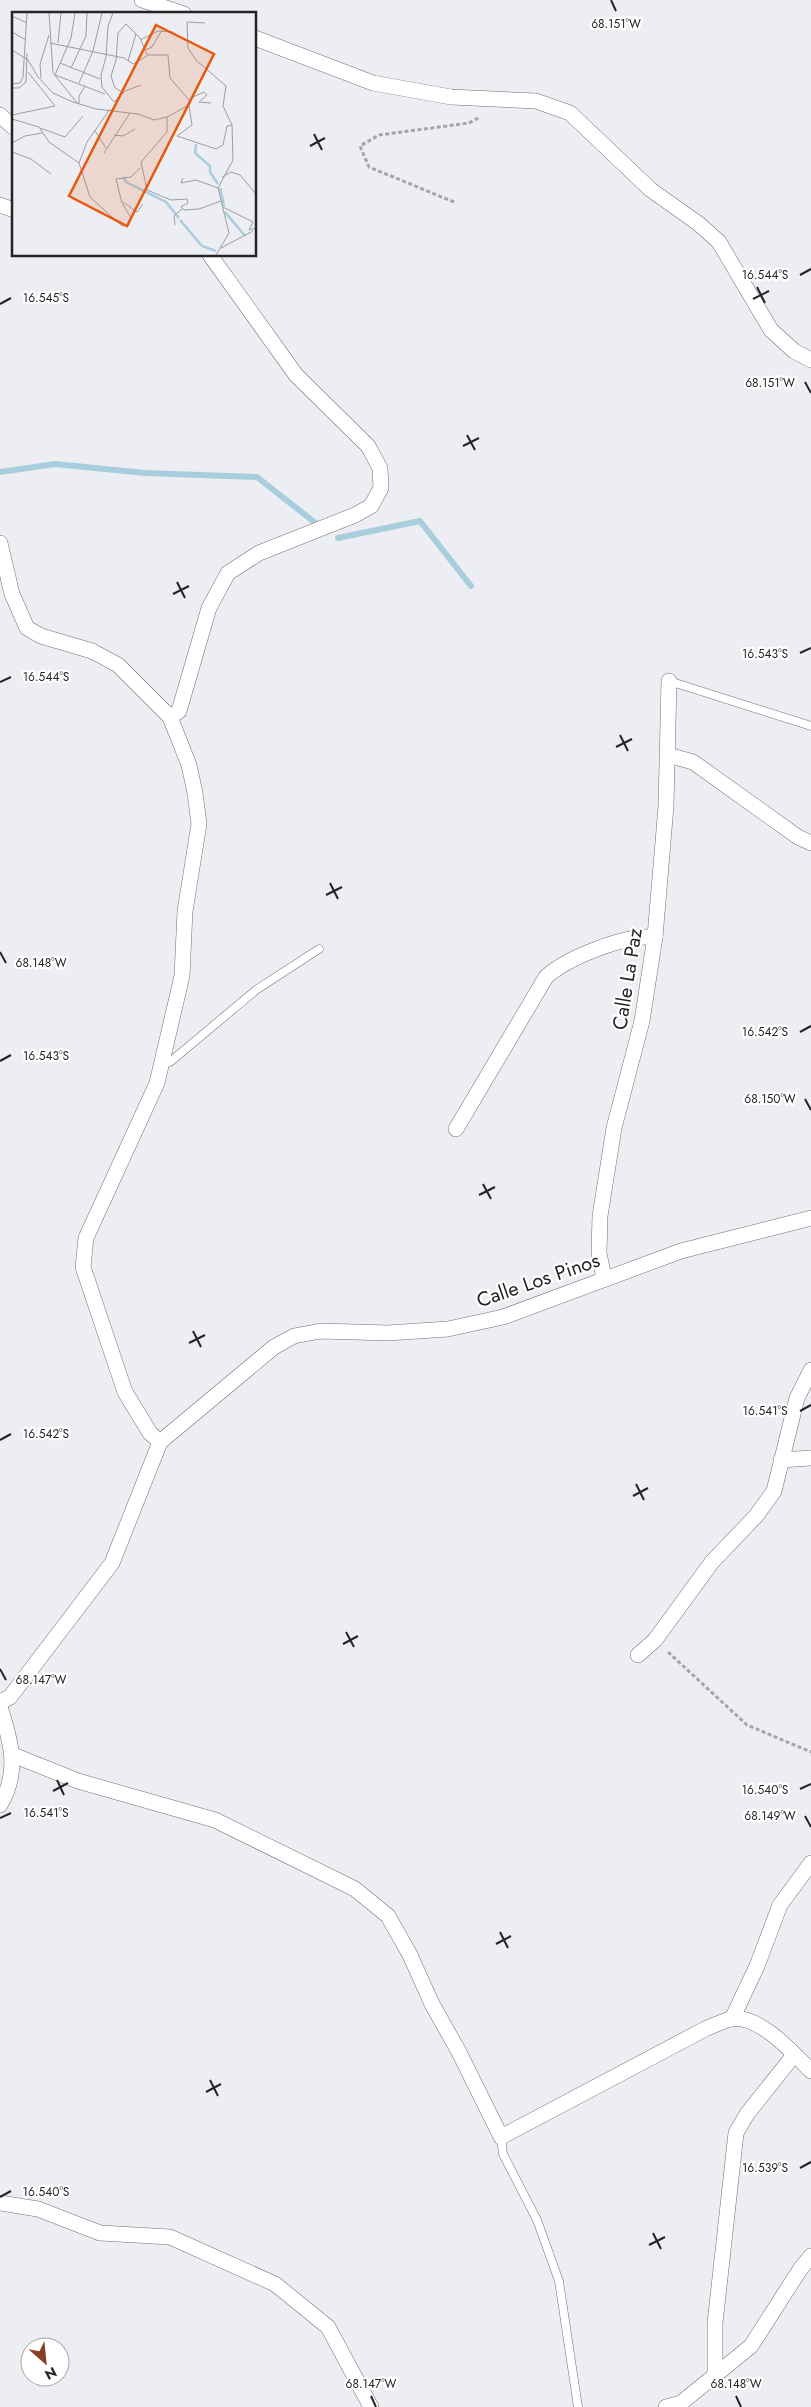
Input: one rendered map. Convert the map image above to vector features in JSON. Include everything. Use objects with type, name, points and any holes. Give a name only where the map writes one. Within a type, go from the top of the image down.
[{"type":"street","points":[[142,0],[178,12]]},
{"type":"street","points":[[256,38],[373,83],[451,97],[536,101],[570,113],[652,190],[699,224],[719,242],[772,330],[794,351],[811,360]]},
{"type":"street","points":[[0,115],[12,126]]},
{"type":"street","points":[[0,205],[12,209]]},
{"type":"street","points":[[170,717],[179,711],[209,608],[228,574],[259,553],[355,516],[371,506],[381,488],[380,468],[368,446],[296,375],[211,256]]},
{"type":"street","points":[[0,543],[12,594],[27,628],[41,636],[92,651],[118,665],[170,717],[189,765],[199,824],[184,910],[182,976],[157,1083],[86,1238],[83,1267],[124,1392],[150,1433],[160,1442],[112,1563],[10,1697],[0,1702]]},
{"type":"street","name":"Calle La Paz","points":[[604,1278],[599,1253],[600,1216],[614,1128],[642,1021],[655,937],[666,806],[668,681]]},
{"type":"street","points":[[668,755],[693,762],[798,837],[811,843]]},
{"type":"street","points":[[456,1128],[546,977],[560,966],[592,952],[628,940],[655,937]]},
{"type":"street","name":"Calle Los Pinos","points":[[160,1442],[274,1347],[294,1336],[320,1331],[388,1333],[448,1329],[503,1317],[681,1251],[811,1218]]},
{"type":"street","points":[[638,1655],[655,1640],[712,1562],[756,1516],[774,1491],[798,1398],[811,1370]]},
{"type":"street","points":[[781,1460],[811,1458]]},
{"type":"street","points":[[0,1708],[13,1756],[8,1791],[0,1805]]},
{"type":"street","points":[[13,1756],[78,1781],[215,1820],[355,1889],[388,1916],[459,2052],[500,2137],[705,2029],[732,2019],[747,2020],[774,2036],[811,2071]]},
{"type":"street","points":[[732,2019],[757,1966],[780,1905],[811,1863]]},
{"type":"street","points":[[714,2376],[715,2323],[736,2133],[747,2114],[794,2055]]},
{"type":"street","points":[[0,2203],[38,2209],[100,2234],[170,2237],[275,2284],[328,2327],[371,2407]]},
{"type":"street","points":[[666,2407],[681,2403],[750,2346],[801,2268],[811,2256]]},
{"type":"lane","points":[[668,681],[811,726]]},
{"type":"lane","points":[[162,1062],[170,1062],[256,990],[319,949]]},
{"type":"lane","points":[[500,2137],[503,2154],[537,2220],[559,2280],[578,2407]]},
{"type":"path","points":[[454,202],[369,167],[360,146],[379,135],[468,123],[484,115]]},
{"type":"path","points":[[655,1640],[747,1725],[811,1752]]},
{"type":"waterway","points":[[0,472],[55,464],[145,473],[257,477],[318,525]]},
{"type":"waterway","points":[[338,538],[420,521],[471,586]]}]
